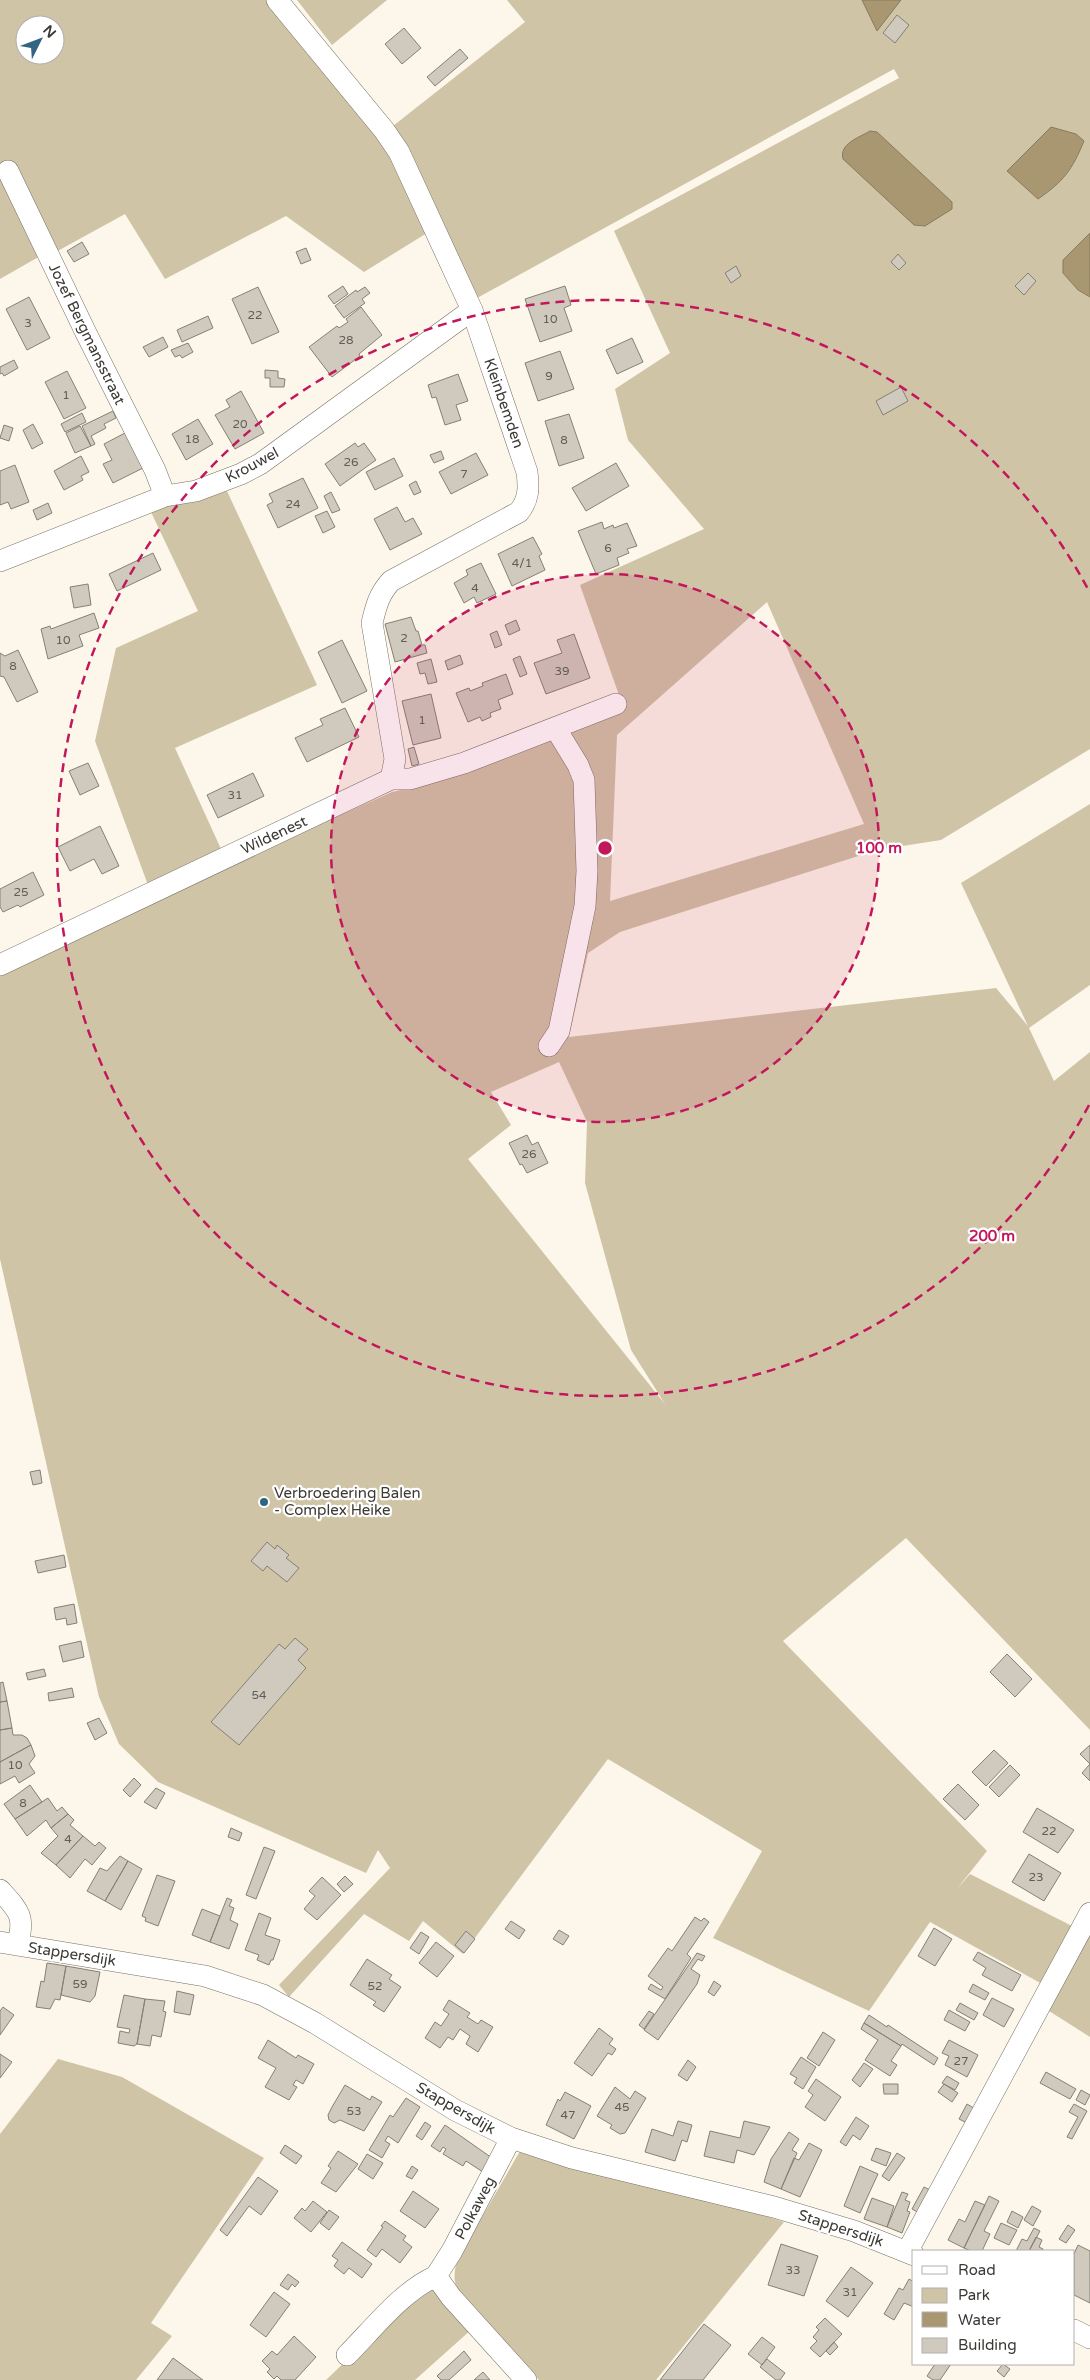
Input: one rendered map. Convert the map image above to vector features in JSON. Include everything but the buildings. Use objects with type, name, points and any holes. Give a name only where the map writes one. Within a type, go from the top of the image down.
[{"type":"street","name":"Kleinbemden","points":[[277,0],[384,130],[398,152],[472,310],[527,472],[529,487],[526,502],[519,512],[398,577],[382,590],[377,601],[372,623],[396,759],[392,779]]},
{"type":"street","name":"Jozef Bergmansstraat","points":[[8,171],[155,470],[165,496]]},
{"type":"street","name":"Krouwel","points":[[0,561],[165,496],[196,491],[260,464],[472,310]]},
{"type":"street","name":"Wildenest","points":[[0,965],[392,779],[410,779],[464,763],[556,729],[616,704]]},
{"type":"street","points":[[549,1046],[559,1031],[585,906],[587,871],[584,780],[578,765],[556,729]]},
{"type":"street","points":[[0,1890],[16,1908],[22,1919],[22,1928],[9,1944]]},
{"type":"street","name":"Stappersdijk","points":[[912,2250],[1090,1913]]},
{"type":"street","name":"Stappersdijk","points":[[9,1944],[205,1976],[262,1995],[314,2023],[455,2110],[511,2138],[572,2158],[774,2207],[854,2231],[910,2254]]},
{"type":"street","name":"Polkaweg","points":[[346,2355],[410,2292],[422,2282],[436,2276],[452,2251],[511,2138]]},
{"type":"street","points":[[436,2276],[451,2297],[526,2380]]},
{"type":"street","points":[[1075,2330],[1090,2338]]},
{"type":"green space","points":[[0,0],[269,0],[393,151],[427,233],[364,272],[286,216],[165,279],[125,214],[54,253],[42,255],[0,279]]},
{"type":"green space","points":[[297,0],[387,0],[332,45]]},
{"type":"green space","points":[[507,0],[862,0],[877,30],[901,0],[1090,0],[1090,233],[1063,260],[1063,273],[1078,290],[1090,297],[1090,749],[941,840],[877,850],[620,932],[588,953],[569,1037],[996,988],[1028,1026],[961,883],[1090,804],[1090,985],[1029,1028],[1054,1081],[1090,1052],[1090,1730],[906,1538],[783,1641],[987,1851],[956,1890],[970,1874],[1072,1926],[1042,1984],[930,1922],[869,2011],[713,1938],[762,1851],[608,1759],[463,1954],[423,1921],[409,1941],[364,1914],[289,1997],[279,1985],[390,1868],[378,1850],[366,1873],[158,1782],[119,1744],[99,1697],[0,1259],[0,972],[77,933],[392,792],[410,788],[619,695],[580,585],[704,529],[628,440],[615,389],[670,353],[614,231],[899,78],[894,69],[477,298],[405,142],[393,126],[525,22]],"holes":[[[767,602],[864,824],[610,901],[617,735]],[[559,1062],[587,1122],[585,1183],[631,1350],[665,1404],[468,1159],[511,1125],[491,1092]]]},
{"type":"green space","points":[[227,491],[317,685],[175,748],[221,849],[148,885],[95,741],[116,648],[198,611],[150,510]]},
{"type":"green space","points":[[1090,1926],[1090,2037],[1046,2009]]},
{"type":"green space","points":[[58,2059],[122,2077],[264,2158],[151,2323],[172,2336],[136,2380],[0,2380],[0,2134]]},
{"type":"green space","points":[[520,2151],[726,2203],[784,2222],[656,2380],[539,2380],[459,2294],[455,2280],[455,2271],[459,2257]]},
{"type":"green space","points":[[433,2287],[472,2329],[415,2380],[326,2380],[419,2291]]},
{"type":"water","points":[[862,0],[901,0],[877,31]]},
{"type":"water","points":[[1051,127],[1076,134],[1084,141],[1066,174],[1038,199],[1007,171]]},
{"type":"water","points":[[870,131],[877,132],[952,202],[952,209],[925,226],[914,225],[843,159],[844,149],[847,145]]},
{"type":"water","points":[[1090,233],[1090,297],[1078,290],[1063,273],[1063,260]]},
{"type":"place","name":"Verbroedering Balen - Complex Heike","points":[[264,1502]]}]
